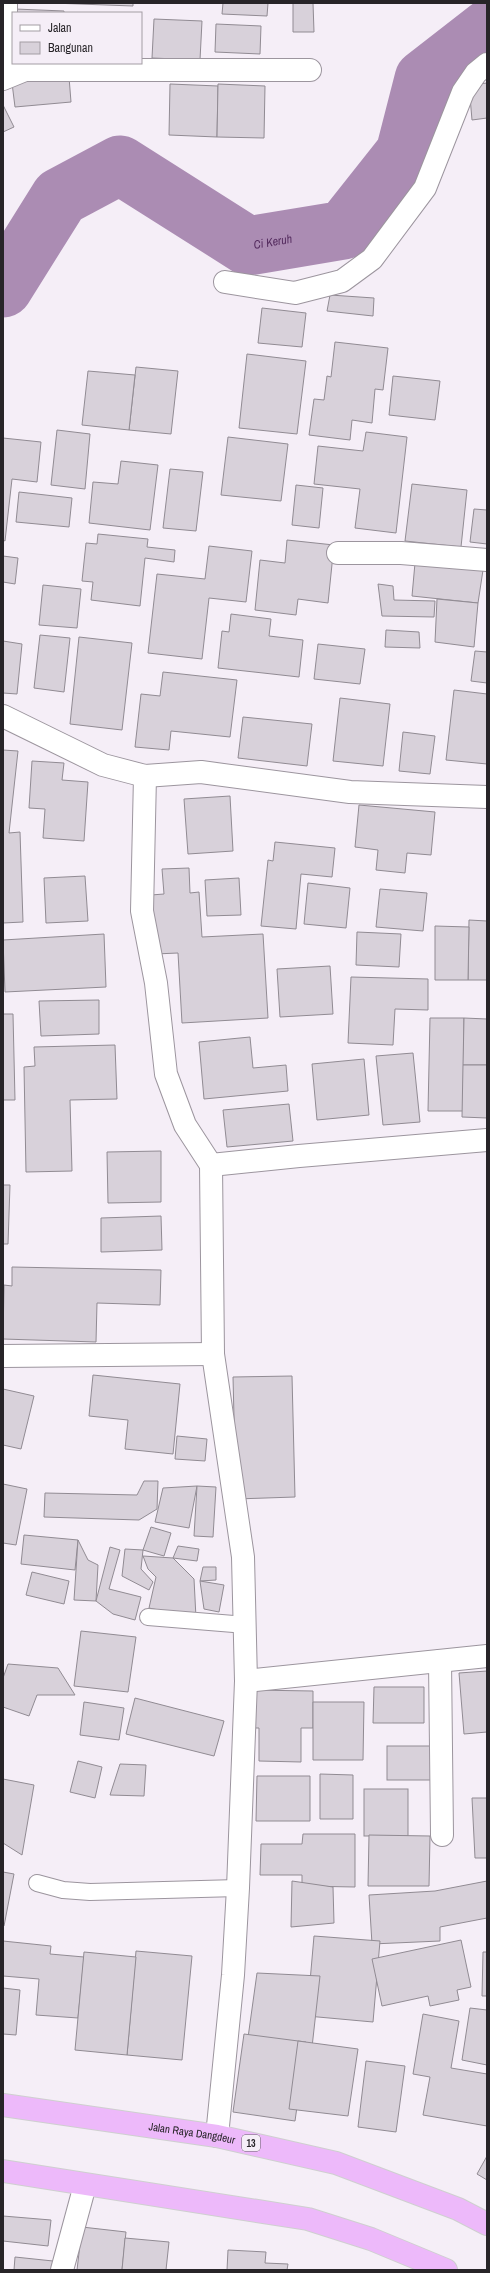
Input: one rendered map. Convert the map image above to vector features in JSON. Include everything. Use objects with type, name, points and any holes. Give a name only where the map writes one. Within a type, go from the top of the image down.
[{"type":"highway","name":"Jalan Raya Dangdeur","points":[[3,2105],[217,2136],[336,2162],[458,2209],[487,2224]]},
{"type":"highway","points":[[3,2172],[308,2219],[371,2239],[446,2270]]},
{"type":"street","points":[[6,3],[4,78],[25,70],[310,70]]},
{"type":"street","points":[[225,282],[295,293],[342,281],[372,259],[425,188],[463,92],[476,73],[487,64]]},
{"type":"street","points":[[338,553],[401,553],[487,560]]},
{"type":"street","points":[[3,716],[102,765],[145,776],[201,772],[350,792],[487,797]]},
{"type":"street","points":[[145,776],[142,911],[156,983],[166,1074],[185,1125],[210,1165],[214,1354],[243,1557],[246,1625],[246,1680],[238,1888],[233,1975],[217,2136]]},
{"type":"street","points":[[210,1165],[487,1140]]},
{"type":"street","points":[[3,1356],[214,1354]]},
{"type":"street","points":[[246,1680],[487,1656]]},
{"type":"street","points":[[440,1661],[442,1835]]},
{"type":"street","points":[[62,2270],[85,2185]]},
{"type":"lane","points":[[148,1617],[246,1625]]},
{"type":"lane","points":[[37,1883],[63,1890],[90,1892],[238,1888]]},
{"type":"building","points":[[52,3],[133,3],[133,6]]},
{"type":"building","points":[[223,3],[268,3],[267,16],[222,14]]},
{"type":"building","points":[[293,3],[313,3],[314,32],[293,32]]},
{"type":"building","points":[[15,9],[64,11],[64,12],[15,12]]},
{"type":"building","points":[[154,19],[202,21],[200,60],[152,58]]},
{"type":"building","points":[[216,24],[261,26],[260,54],[215,52]]},
{"type":"building","points":[[69,77],[71,102],[15,107],[12,83]]},
{"type":"building","points":[[487,83],[487,118],[472,120],[469,85]]},
{"type":"building","points":[[170,84],[218,86],[217,137],[169,135]]},
{"type":"building","points":[[218,84],[265,86],[264,138],[217,137]]},
{"type":"building","points":[[3,105],[14,127],[3,132]]},
{"type":"building","points":[[330,295],[374,298],[373,316],[327,311]]},
{"type":"building","points":[[262,308],[306,313],[302,347],[258,343]]},
{"type":"building","points":[[335,342],[388,348],[383,390],[375,389],[372,423],[352,420],[350,440],[309,435],[314,399],[324,400],[327,376],[331,377]]},
{"type":"building","points":[[247,354],[306,361],[297,434],[239,428]]},
{"type":"building","points":[[136,367],[178,371],[171,434],[129,430]]},
{"type":"building","points":[[88,371],[135,375],[129,430],[82,425]]},
{"type":"building","points":[[393,376],[440,381],[435,420],[389,415]]},
{"type":"building","points":[[57,430],[90,434],[85,489],[51,485]]},
{"type":"building","points":[[366,432],[407,437],[396,533],[355,528],[360,489],[314,484],[318,446],[363,451]]},
{"type":"building","points":[[228,437],[288,444],[281,501],[221,495]]},
{"type":"building","points":[[3,438],[41,442],[37,482],[12,479],[5,541],[3,540]]},
{"type":"building","points":[[121,461],[158,465],[150,530],[89,523],[93,482],[118,484]]},
{"type":"building","points":[[170,469],[203,472],[196,531],[163,528]]},
{"type":"building","points":[[412,484],[467,490],[461,547],[405,541]]},
{"type":"building","points":[[296,485],[323,488],[319,528],[292,525]]},
{"type":"building","points":[[19,492],[72,498],[69,527],[16,522]]},
{"type":"building","points":[[474,509],[487,510],[487,544],[470,542]]},
{"type":"building","points":[[98,534],[148,539],[147,547],[175,550],[174,562],[145,558],[140,606],[91,600],[93,582],[82,581],[86,543],[97,544]]},
{"type":"building","points":[[287,540],[334,545],[328,603],[298,599],[296,615],[255,610],[260,560],[285,563]]},
{"type":"building","points":[[209,546],[252,551],[246,602],[209,598],[202,659],[148,653],[157,574],[205,579]]},
{"type":"building","points":[[3,556],[18,558],[15,584],[3,582]]},
{"type":"building","points":[[415,563],[483,570],[478,603],[412,596]]},
{"type":"building","points":[[378,584],[393,586],[394,600],[435,601],[434,617],[382,616]]},
{"type":"building","points":[[43,585],[81,589],[77,628],[39,625]]},
{"type":"building","points":[[437,599],[478,603],[474,647],[435,642]]},
{"type":"building","points":[[231,614],[271,619],[269,636],[303,640],[299,677],[218,668],[222,631],[229,632]]},
{"type":"building","points":[[386,630],[419,632],[420,648],[385,647]]},
{"type":"building","points":[[40,635],[70,638],[64,692],[34,688]]},
{"type":"building","points":[[79,637],[132,643],[122,730],[70,724]]},
{"type":"building","points":[[3,641],[22,644],[17,694],[3,693]]},
{"type":"building","points":[[318,644],[365,649],[360,684],[314,679]]},
{"type":"building","points":[[475,651],[487,652],[487,683],[471,681]]},
{"type":"building","points":[[163,672],[237,680],[230,737],[171,731],[169,750],[135,747],[141,694],[160,696]]},
{"type":"building","points":[[454,690],[487,694],[487,764],[446,760]]},
{"type":"building","points":[[340,698],[390,704],[383,766],[333,761]]},
{"type":"building","points":[[243,717],[312,724],[307,766],[238,758]]},
{"type":"building","points":[[403,732],[435,736],[430,774],[399,771]]},
{"type":"building","points":[[3,750],[18,751],[9,833],[20,832],[23,922],[3,923]]},
{"type":"building","points":[[32,761],[64,763],[62,780],[88,782],[84,841],[43,838],[45,809],[29,808]]},
{"type":"building","points":[[230,796],[233,851],[188,854],[184,799]]},
{"type":"building","points":[[359,805],[435,812],[431,855],[407,853],[405,873],[376,870],[378,850],[355,847]]},
{"type":"building","points":[[275,842],[335,848],[332,877],[301,874],[296,929],[261,926],[268,860],[273,861]]},
{"type":"building","points":[[189,868],[190,893],[199,892],[202,937],[263,934],[268,1018],[182,1023],[178,953],[155,954],[151,895],[164,894],[162,869]]},
{"type":"building","points":[[85,876],[88,921],[46,923],[44,878]]},
{"type":"building","points":[[239,878],[241,915],[207,916],[205,880]]},
{"type":"building","points":[[308,883],[350,888],[346,928],[304,924]]},
{"type":"building","points":[[380,889],[427,893],[423,931],[376,927]]},
{"type":"building","points":[[469,920],[487,921],[487,980],[468,980]]},
{"type":"building","points":[[435,926],[469,927],[468,980],[435,980]]},
{"type":"building","points":[[357,932],[401,934],[399,967],[356,965]]},
{"type":"building","points":[[104,934],[106,987],[5,992],[3,940]]},
{"type":"building","points":[[330,966],[333,1014],[280,1017],[277,969]]},
{"type":"building","points":[[351,977],[428,979],[428,1010],[395,1009],[393,1045],[348,1043]]},
{"type":"building","points":[[99,1000],[99,1034],[41,1036],[39,1001]]},
{"type":"building","points":[[3,1014],[13,1014],[15,1100],[3,1100]]},
{"type":"building","points":[[430,1018],[464,1018],[463,1111],[428,1111]]},
{"type":"building","points":[[464,1018],[487,1019],[487,1065],[463,1065]]},
{"type":"building","points":[[250,1037],[253,1068],[286,1065],[288,1091],[204,1099],[199,1042]]},
{"type":"building","points":[[115,1045],[117,1099],[70,1100],[72,1171],[26,1172],[24,1067],[35,1066],[34,1047]]},
{"type":"building","points":[[413,1053],[420,1122],[383,1125],[376,1056]]},
{"type":"building","points":[[364,1059],[369,1115],[317,1120],[312,1064]]},
{"type":"building","points":[[463,1065],[487,1065],[487,1118],[462,1117]]},
{"type":"building","points":[[289,1104],[293,1141],[227,1147],[223,1110]]},
{"type":"building","points":[[161,1151],[161,1202],[108,1203],[107,1152]]},
{"type":"building","points":[[3,1185],[10,1185],[8,1244],[3,1244]]},
{"type":"building","points":[[161,1216],[162,1250],[101,1252],[101,1218]]},
{"type":"building","points":[[12,1267],[161,1270],[160,1305],[97,1303],[96,1342],[3,1339],[4,1285],[12,1286]]},
{"type":"building","points":[[93,1375],[180,1384],[173,1454],[125,1449],[128,1420],[89,1416]]},
{"type":"building","points":[[292,1376],[295,1497],[236,1499],[233,1377]]},
{"type":"building","points":[[3,1389],[34,1396],[21,1449],[3,1445]]},
{"type":"building","points":[[177,1436],[207,1439],[205,1461],[175,1459]]},
{"type":"building","points":[[144,1481],[158,1481],[157,1509],[139,1520],[44,1517],[45,1493],[137,1495]]},
{"type":"building","points":[[3,1484],[27,1489],[16,1545],[3,1543]]},
{"type":"building","points":[[197,1486],[189,1528],[155,1522],[163,1488]]},
{"type":"building","points":[[197,1486],[216,1487],[213,1537],[194,1536]]},
{"type":"building","points":[[151,1527],[171,1533],[164,1556],[143,1550]]},
{"type":"building","points":[[24,1535],[78,1540],[75,1570],[21,1564]]},
{"type":"building","points":[[78,1540],[88,1560],[98,1565],[96,1601],[74,1600]]},
{"type":"building","points":[[178,1546],[199,1549],[197,1561],[173,1558]]},
{"type":"building","points":[[110,1547],[120,1550],[109,1589],[141,1597],[135,1620],[113,1614],[96,1601]]},
{"type":"building","points":[[125,1549],[143,1550],[141,1569],[153,1582],[149,1590],[122,1576]]},
{"type":"building","points":[[143,1556],[173,1558],[194,1579],[196,1618],[149,1608],[156,1577],[148,1569]]},
{"type":"building","points":[[203,1567],[216,1567],[216,1580],[200,1581]]},
{"type":"building","points":[[32,1572],[69,1581],[64,1604],[26,1595]]},
{"type":"building","points":[[200,1581],[224,1585],[219,1612],[204,1609]]},
{"type":"building","points":[[81,1631],[136,1637],[128,1692],[74,1686]]},
{"type":"building","points":[[8,1664],[58,1668],[75,1695],[37,1695],[29,1716],[3,1707],[3,1678]]},
{"type":"building","points":[[487,1671],[487,1732],[464,1734],[459,1673]]},
{"type":"building","points":[[374,1687],[424,1687],[424,1723],[373,1723]]},
{"type":"building","points":[[252,1690],[313,1691],[313,1728],[301,1728],[301,1762],[259,1761],[259,1728],[252,1728]]},
{"type":"building","points":[[135,1698],[224,1721],[214,1756],[126,1734]]},
{"type":"building","points":[[84,1702],[124,1708],[119,1740],[80,1735]]},
{"type":"building","points":[[313,1702],[364,1702],[363,1760],[313,1760]]},
{"type":"building","points":[[387,1746],[431,1746],[431,1780],[387,1780]]},
{"type":"building","points":[[78,1761],[102,1767],[95,1798],[70,1792]]},
{"type":"building","points":[[120,1764],[146,1765],[144,1796],[110,1795]]},
{"type":"building","points":[[320,1774],[353,1775],[353,1819],[320,1819]]},
{"type":"building","points":[[257,1776],[310,1776],[310,1821],[256,1821]]},
{"type":"building","points":[[3,1779],[34,1785],[22,1855],[3,1843]]},
{"type":"building","points":[[364,1789],[408,1789],[408,1836],[364,1836]]},
{"type":"building","points":[[472,1798],[487,1798],[487,1858],[475,1858]]},
{"type":"building","points":[[303,1834],[355,1834],[355,1887],[302,1886],[302,1875],[260,1875],[261,1844],[302,1844]]},
{"type":"building","points":[[369,1835],[430,1836],[429,1886],[368,1886]]},
{"type":"building","points":[[3,1872],[14,1874],[4,1926],[3,1926]]},
{"type":"building","points":[[292,1881],[333,1887],[334,1923],[291,1927]]},
{"type":"building","points":[[487,1881],[487,1918],[440,1927],[440,1941],[372,1944],[369,1895],[435,1891]]},
{"type":"building","points":[[314,1936],[380,1941],[373,2022],[307,2016]]},
{"type":"building","points":[[461,1940],[471,1987],[457,1990],[459,2000],[430,2006],[428,1996],[382,2006],[372,1959]]},
{"type":"building","points":[[3,1941],[51,1946],[50,1954],[84,1957],[78,2018],[36,2015],[39,1979],[3,1976]]},
{"type":"building","points":[[136,1951],[192,1956],[182,2060],[127,2055]]},
{"type":"building","points":[[84,1952],[136,1957],[127,2055],[75,2050]]},
{"type":"building","points":[[483,1952],[487,1952],[487,1996],[482,1996]]},
{"type":"building","points":[[257,1973],[320,1976],[311,2056],[246,2052]]},
{"type":"building","points":[[3,1988],[20,1990],[16,2035],[3,2034]]},
{"type":"building","points":[[470,2008],[487,2010],[487,2065],[462,2060]]},
{"type":"building","points":[[423,2014],[459,2021],[451,2068],[487,2074],[487,2126],[423,2115],[430,2077],[413,2074]]},
{"type":"building","points":[[244,2034],[306,2042],[295,2121],[233,2112]]},
{"type":"building","points":[[298,2041],[358,2049],[348,2116],[289,2109]]},
{"type":"building","points":[[366,2061],[405,2066],[396,2132],[358,2127]]},
{"type":"building","points":[[487,2156],[487,2180],[477,2174]]},
{"type":"building","points":[[3,2216],[51,2220],[48,2246],[3,2241]]},
{"type":"building","points":[[82,2227],[126,2232],[122,2270],[77,2270]]},
{"type":"building","points":[[125,2238],[169,2242],[166,2270],[122,2270]]},
{"type":"building","points":[[228,2250],[266,2252],[265,2263],[288,2264],[287,2270],[227,2270]]},
{"type":"building","points":[[15,2257],[53,2261],[52,2270],[14,2270]]},
{"type":"waterway","name":"Ci Keruh","points":[[3,288],[60,197],[120,165],[248,246],[344,230],[405,153],[424,79],[487,30]]}]
